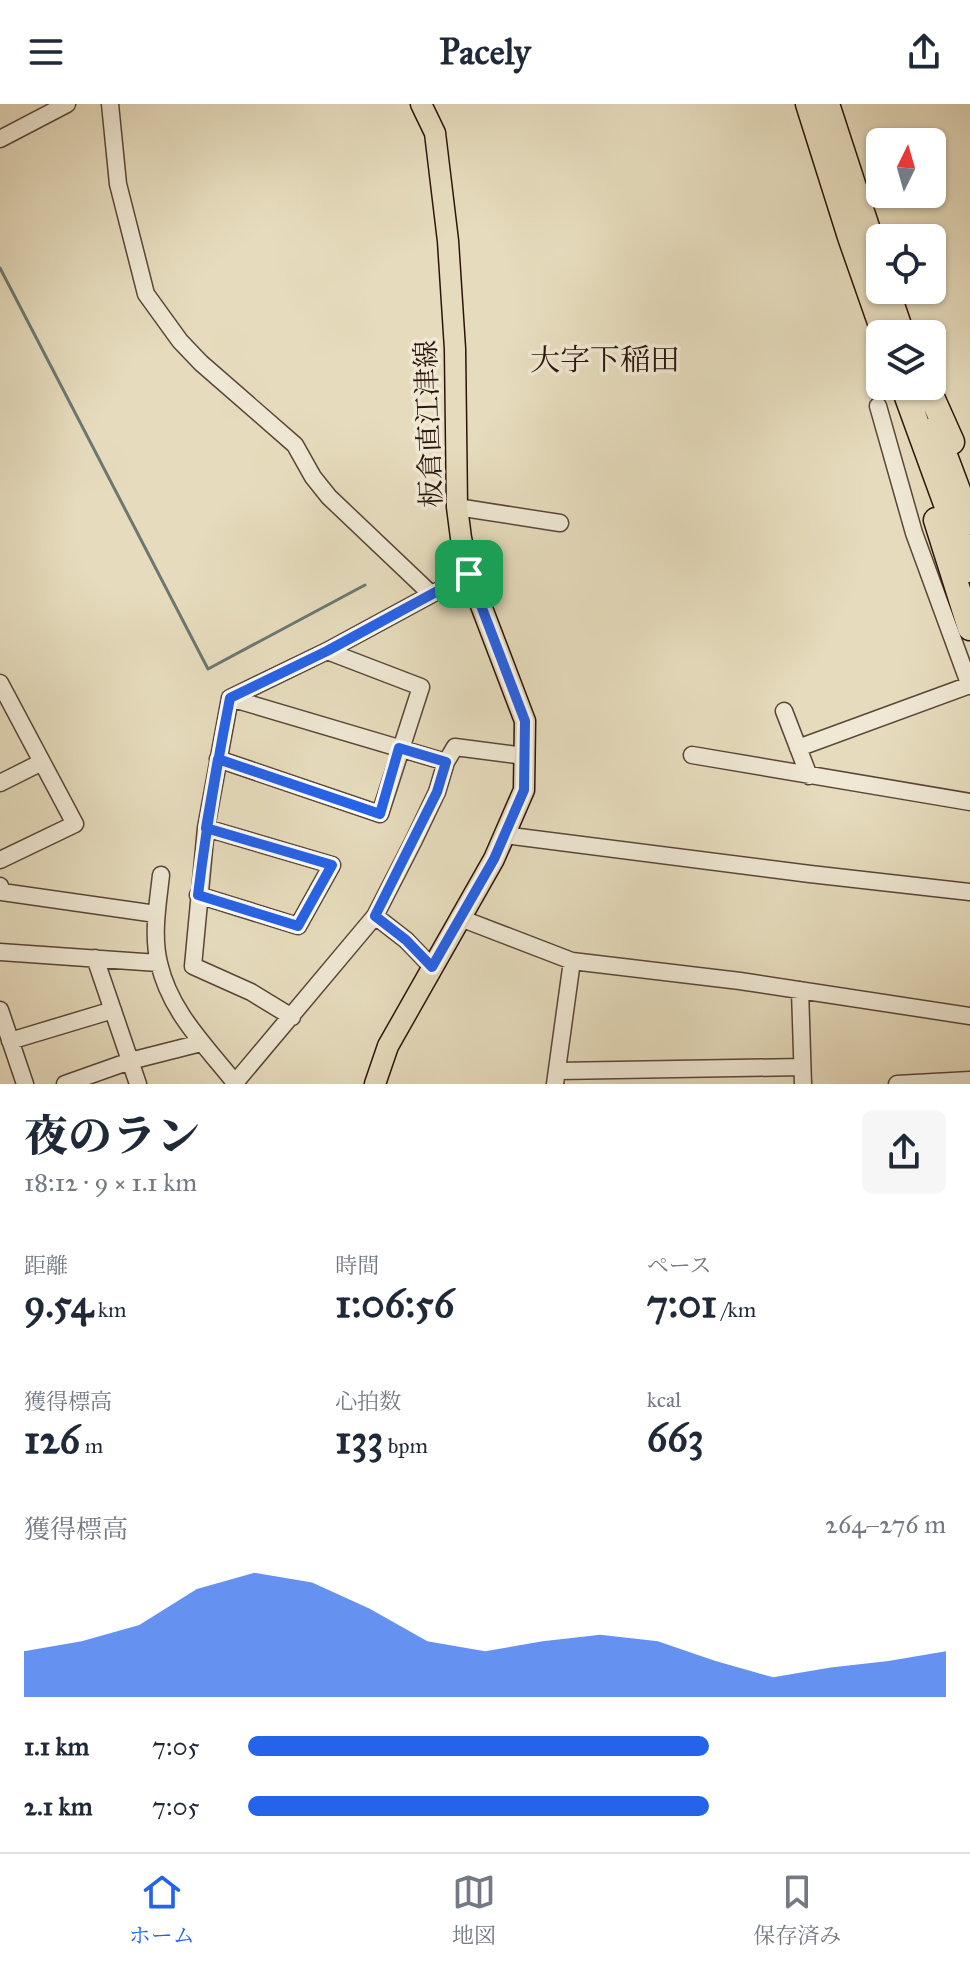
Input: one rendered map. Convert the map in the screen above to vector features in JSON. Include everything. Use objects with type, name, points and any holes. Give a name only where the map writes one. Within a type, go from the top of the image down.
[{"type":"highway","points":[[808,104],[850,237],[891,320]]},
{"type":"highway","points":[[827,104],[866,224]]},
{"type":"highway","points":[[908,400],[970,570]]},
{"type":"highway","points":[[924,400],[970,522]]},
{"type":"highway","points":[[933,400],[970,484]]},
{"type":"highway","points":[[934,474],[933,507],[970,628]]},
{"type":"main road","name":"板倉直江津線","points":[[375,1084],[388,1046],[460,918],[524,790],[525,721],[469,574],[457,507],[455,349],[448,241],[435,133],[421,104]]},
{"type":"street","points":[[0,139],[67,104]]},
{"type":"street","points":[[110,104],[118,184],[146,294],[180,341],[295,445],[313,477],[329,497],[430,593]]},
{"type":"street","points":[[798,748],[970,685],[914,533],[878,406]]},
{"type":"street","points":[[457,507],[560,523]]},
{"type":"street","points":[[230,698],[327,651],[469,574]]},
{"type":"street","points":[[218,759],[380,814],[421,687],[327,651]]},
{"type":"street","points":[[0,683],[4,701],[42,762],[75,824],[0,860]]},
{"type":"street","points":[[230,698],[446,762]]},
{"type":"street","points":[[230,698],[206,828],[193,966],[251,992],[292,1017]]},
{"type":"street","points":[[784,711],[809,776]]},
{"type":"street","points":[[161,875],[156,914],[158,963],[180,1015],[235,1084],[375,916],[437,792],[446,762],[455,747],[525,756]]},
{"type":"street","points":[[692,755],[970,802]]},
{"type":"street","points":[[0,783],[42,762]]},
{"type":"street","points":[[198,895],[298,926],[332,865],[206,828]]},
{"type":"street","points":[[504,835],[970,892]]},
{"type":"street","points":[[0,886],[2,892],[156,914]]},
{"type":"street","points":[[375,916],[406,940],[432,967]]},
{"type":"street","points":[[460,918],[572,961],[800,990],[970,1016]]},
{"type":"street","points":[[0,952],[158,963]]},
{"type":"street","points":[[95,958],[138,1084]]},
{"type":"street","points":[[572,961],[557,1077],[803,1076],[800,990]]},
{"type":"street","points":[[0,1010],[25,1084]]},
{"type":"street","points":[[10,1041],[113,1010]]},
{"type":"street","points":[[65,1084],[130,1061],[201,1043]]},
{"type":"street","points":[[897,1084],[970,1080]]},
{"type":"waterway","points":[[0,268],[208,669],[365,585]]},
{"type":"district","name":"大字下稲田","points":[[605,360]]},
{"type":"route","points":[[469,574],[327,651],[230,698],[218,759],[206,828],[198,895],[298,926],[332,865],[206,828],[218,759],[380,814],[399,748],[446,762],[437,792],[375,916],[406,940],[432,967],[494,859],[524,790],[525,721],[469,574]]}]
